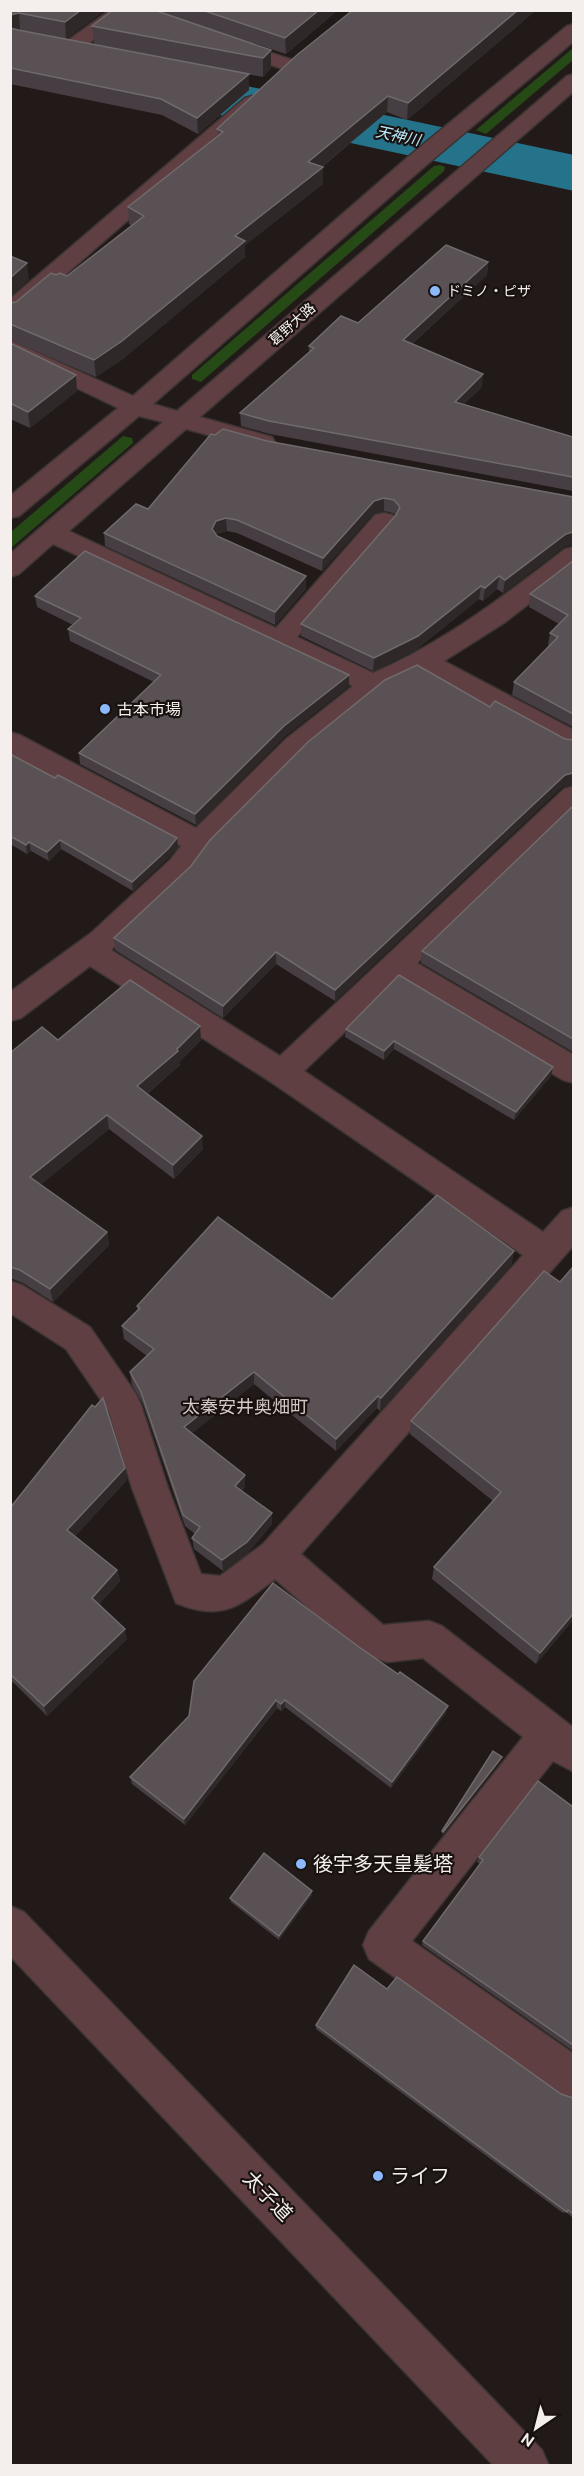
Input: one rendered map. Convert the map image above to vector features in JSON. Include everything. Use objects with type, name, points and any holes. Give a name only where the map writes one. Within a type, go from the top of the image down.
[{"type":"street","points":[[94,52],[60,46],[125,10],[147,18]]},
{"type":"street","points":[[10,510],[135,407],[416,162],[573,30]]},
{"type":"street","points":[[212,40],[274,81]]},
{"type":"street","points":[[10,311],[235,117],[307,50]]},
{"type":"street","name":"葛野大路","points":[[10,568],[573,80]]},
{"type":"street","points":[[10,347],[135,407],[291,448]]},
{"type":"street","points":[[279,640],[316,581],[384,521]]},
{"type":"street","points":[[51,533],[373,684]]},
{"type":"street","points":[[10,1010],[102,941],[180,868],[199,843],[296,746],[373,684],[423,662],[495,617],[573,555]]},
{"type":"street","points":[[423,662],[573,742]]},
{"type":"street","points":[[10,742],[199,843]]},
{"type":"street","points":[[282,1072],[573,796]]},
{"type":"street","points":[[89,951],[282,1072],[546,1252]]},
{"type":"street","points":[[396,965],[573,1071]]},
{"type":"street","points":[[10,1295],[78,1338],[124,1405],[150,1488],[189,1591],[226,1594],[276,1556],[573,1221]]},
{"type":"street","points":[[276,1556],[373,1640],[387,1644],[429,1639],[561,1744],[383,1945],[573,2080]]},
{"type":"street","name":"太子道","points":[[10,1926],[526,2466]]},
{"type":"green space","points":[[573,48],[573,60],[486,134],[476,130]]},
{"type":"green space","points":[[434,166],[445,167],[444,171],[201,382],[192,379],[192,375]]},
{"type":"green space","points":[[123,436],[132,438],[133,443],[11,548],[11,532]]},
{"type":"building","points":[[10,10],[81,10],[65,22],[19,13],[10,15]]},
{"type":"building","points":[[113,10],[154,10],[271,50],[263,58],[92,26]]},
{"type":"building","points":[[202,10],[319,10],[285,38]]},
{"type":"building","points":[[353,10],[518,10],[408,103],[388,96],[308,162],[323,167],[235,236],[245,241],[122,341],[94,360],[10,324],[10,303],[16,302],[51,273],[67,276],[144,216],[128,207],[223,132],[217,129],[297,55]]},
{"type":"building","points":[[10,28],[249,74],[197,118],[161,99],[10,68]]},
{"type":"building","points":[[446,245],[488,262],[403,340],[483,374],[455,402],[573,437],[573,477],[269,421],[240,413],[314,348],[309,346],[341,316],[358,323]]},
{"type":"building","points":[[10,256],[27,263],[10,278]]},
{"type":"building","points":[[10,343],[76,375],[28,412],[10,403]]},
{"type":"building","points":[[223,429],[267,441],[573,497],[573,532],[566,534],[505,580],[499,576],[485,588],[481,586],[418,636],[374,658],[301,624],[396,515],[400,507],[394,500],[384,498],[374,501],[323,558],[237,520],[226,518],[216,521],[212,529],[217,536],[306,576],[275,612],[104,533],[136,504],[148,509],[211,434],[215,435]]},
{"type":"building","points":[[85,551],[349,675],[284,726],[195,814],[79,753],[161,675],[68,629],[81,618],[35,596]]},
{"type":"building","points":[[573,561],[573,714],[514,682],[558,637],[550,633],[568,615],[530,594]]},
{"type":"building","points":[[417,665],[490,707],[495,701],[565,739],[573,740],[573,773],[565,775],[335,990],[276,952],[223,1006],[114,938],[191,866],[210,840],[308,742],[385,680]]},
{"type":"building","points":[[10,754],[55,778],[58,775],[177,838],[132,882],[60,840],[47,852],[29,842],[26,845],[10,836]]},
{"type":"building","points":[[573,806],[573,1039],[422,951]]},
{"type":"building","points":[[399,975],[553,1067],[516,1112],[394,1041],[384,1051],[346,1029]]},
{"type":"building","points":[[130,980],[200,1026],[177,1049],[178,1051],[137,1086],[202,1136],[173,1165],[107,1115],[30,1177],[107,1232],[50,1289],[20,1270],[10,1267],[10,1053],[42,1027],[58,1040]]},
{"type":"building","points":[[437,1195],[514,1251],[381,1398],[378,1396],[336,1439],[254,1372],[184,1427],[245,1475],[235,1486],[272,1513],[247,1542],[222,1560],[192,1538],[200,1527],[183,1515],[141,1392],[130,1372],[154,1349],[122,1326],[140,1308],[137,1306],[218,1217],[332,1299]]},
{"type":"building","points":[[573,1267],[573,1614],[540,1653],[434,1567],[501,1492],[411,1421],[544,1271],[560,1282]]},
{"type":"building","points":[[103,1398],[125,1468],[67,1530],[117,1570],[92,1598],[125,1629],[44,1706],[10,1674],[10,1508],[92,1405],[95,1407]]},
{"type":"building","points":[[273,1583],[359,1647],[398,1674],[400,1672],[448,1706],[392,1782],[285,1700],[281,1704],[276,1700],[184,1819],[130,1777],[189,1716],[194,1681]]},
{"type":"building","points":[[493,1751],[502,1757],[443,1832],[442,1831]]},
{"type":"building","points":[[538,1781],[573,1807],[573,2045],[423,1941],[483,1860],[479,1857]]},
{"type":"building","points":[[264,1853],[312,1891],[279,1936],[230,1898]]},
{"type":"building","points":[[354,1965],[387,1989],[397,1977],[561,2094],[573,2098],[573,2214],[568,2210],[567,2212],[316,2025]]},
{"type":"waterway","name":"天神川","points":[[10,53],[574,173]]},
{"type":"place","name":"ドミノ・ピザ","points":[[435,291]]},
{"type":"place","name":"古本市場","points":[[105,709]]},
{"type":"place","name":"後宇多天皇髪塔","points":[[301,1864]]},
{"type":"place","name":"ライフ","points":[[378,2176]]},
{"type":"district","name":"太秦安井奥畑町","points":[[245,1407]]}]
